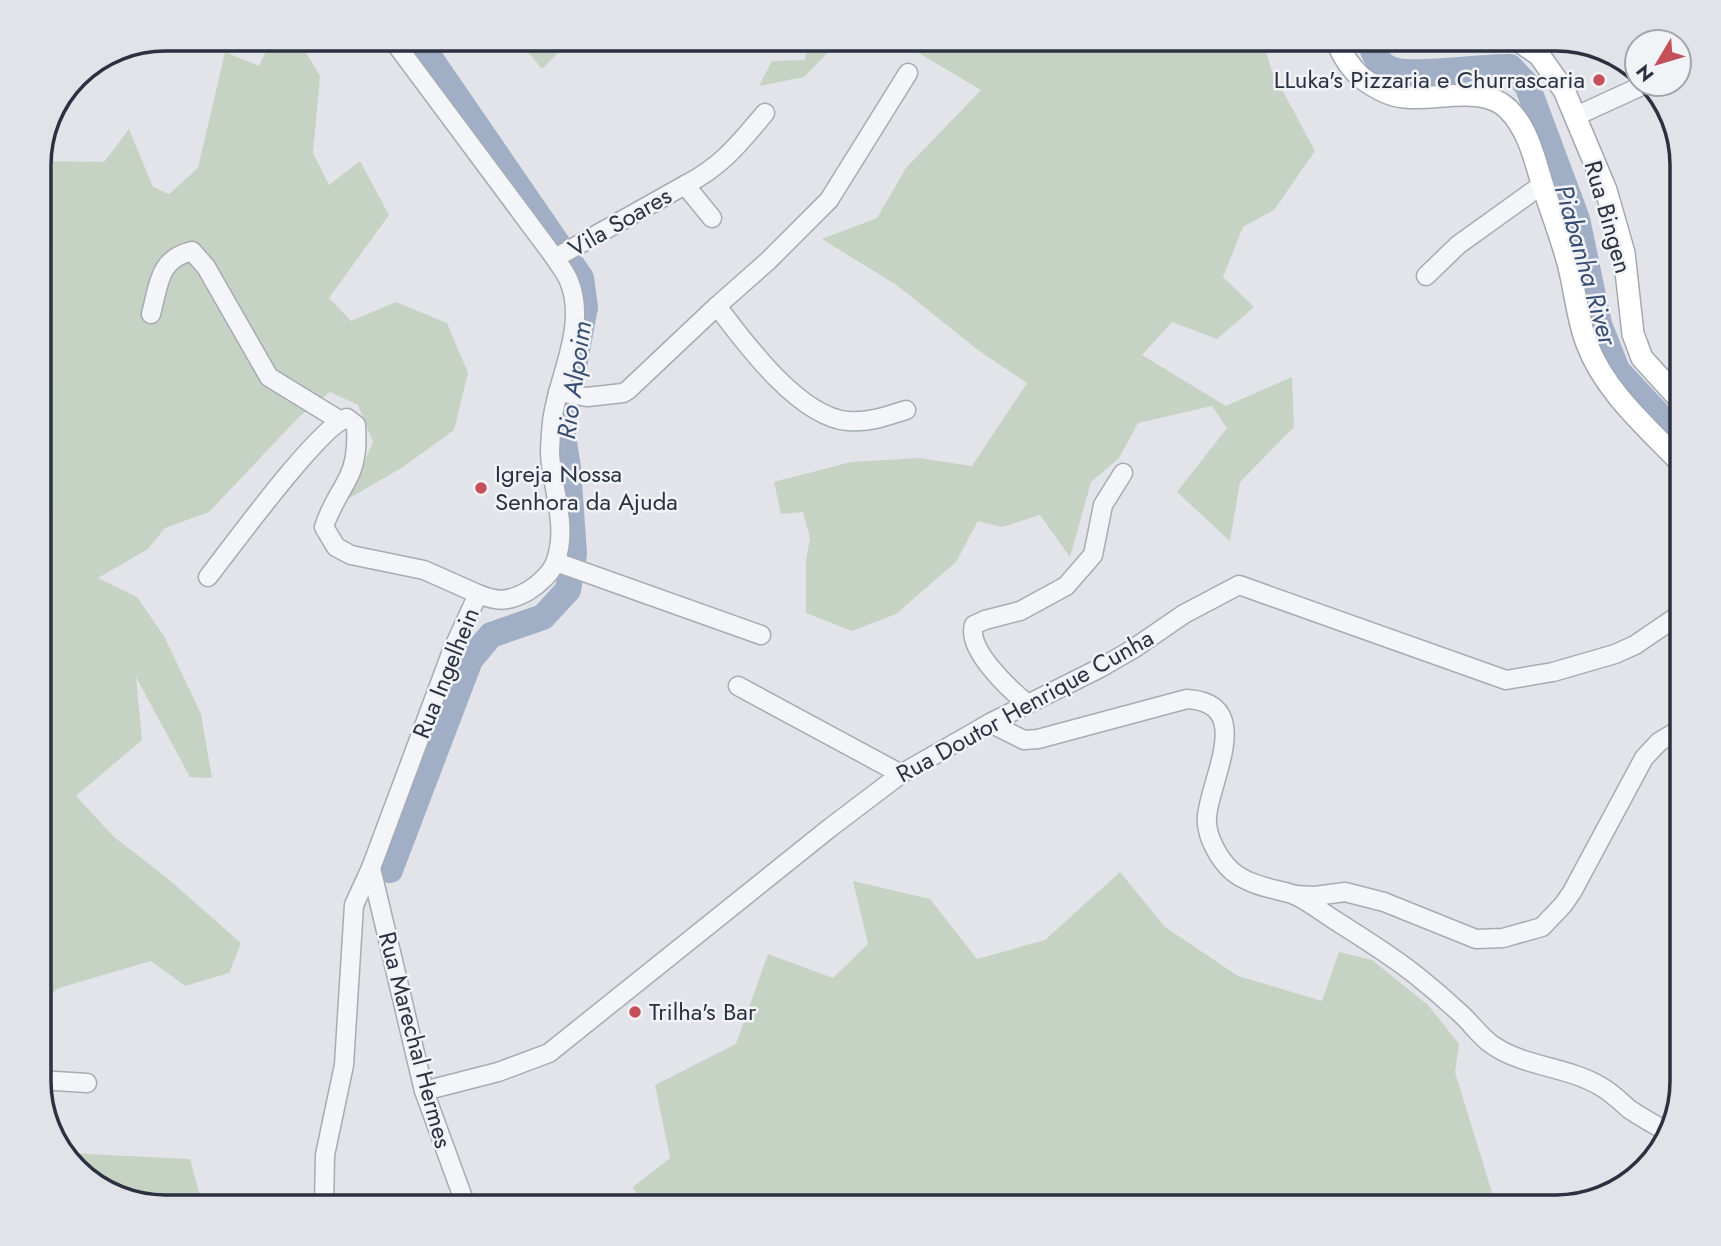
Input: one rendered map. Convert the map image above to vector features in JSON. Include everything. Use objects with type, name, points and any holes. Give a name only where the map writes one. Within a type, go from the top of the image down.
[{"type":"main road","name":"Rua Bingen","points":[[1342,51],[1350,67],[1368,83],[1386,92],[1405,97],[1461,96],[1493,99],[1514,115],[1529,142],[1567,258],[1578,318],[1588,346],[1624,404],[1670,452]]},
{"type":"main road","name":"Rua Bingen","points":[[1534,51],[1551,69],[1564,90],[1606,190],[1624,253],[1633,334],[1642,358],[1670,389]]},
{"type":"street","points":[[402,51],[556,258],[569,281],[574,300],[572,339],[552,421],[550,454],[560,522],[557,562],[761,635]]},
{"type":"street","points":[[559,392],[587,397],[623,393],[628,390],[830,200],[908,73]]},
{"type":"street","points":[[1576,116],[1623,95]]},
{"type":"street","name":"Vila Soares","points":[[556,258],[706,174],[720,164],[765,113]]},
{"type":"street","points":[[1426,276],[1458,245],[1542,184]]},
{"type":"street","name":"Vila Soares","points":[[685,185],[712,218]]},
{"type":"street","points":[[151,314],[163,269],[178,254],[192,251],[206,267],[269,377],[339,420]]},
{"type":"street","points":[[716,306],[763,365],[794,394],[823,414],[846,422],[873,420],[906,410]]},
{"type":"street","points":[[208,577],[316,442],[339,420],[346,418],[356,425],[357,441],[350,474],[330,508],[324,527],[337,547],[351,555],[424,570],[478,594]]},
{"type":"street","points":[[1028,704],[1007,687],[974,644],[974,625],[1020,611],[1066,586],[1093,555],[1103,505],[1123,473]]},
{"type":"street","name":"Rua Ingelhein","points":[[324,1195],[325,1155],[344,1065],[354,905],[371,869],[452,651],[478,594],[496,601],[513,598],[531,590],[557,562]]},
{"type":"street","name":"Rua Doutor Henrique Cunha","points":[[424,1091],[498,1072],[549,1053],[901,774],[990,723],[1102,667],[1184,614],[1239,585],[1506,680],[1553,672],[1615,654],[1635,645],[1670,621]]},
{"type":"street","points":[[738,686],[901,774]]},
{"type":"street","points":[[990,723],[1024,740],[1038,739],[1187,699],[1209,703],[1223,716],[1225,725],[1222,755],[1206,818],[1209,835],[1217,853],[1232,871],[1263,887],[1295,895],[1315,896],[1345,892],[1384,902],[1476,939],[1503,938],[1542,927],[1572,892],[1644,758],[1670,736]]},
{"type":"street","name":"Rua Marechal Hermes","points":[[371,869],[424,1091],[463,1195]]},
{"type":"street","points":[[1295,895],[1414,974],[1491,1044],[1515,1056],[1577,1075],[1601,1086],[1631,1110],[1660,1127]]},
{"type":"street","points":[[51,1081],[88,1083]]},
{"type":"green space","points":[[266,51],[305,51],[320,76],[313,153],[329,185],[360,161],[389,215],[329,298],[351,321],[396,302],[447,323],[468,373],[454,430],[403,467],[348,499],[373,442],[358,405],[330,392],[299,417],[209,512],[165,528],[148,549],[98,578],[137,597],[164,636],[201,714],[212,778],[190,777],[136,677],[142,740],[76,796],[114,837],[167,878],[241,943],[229,973],[185,986],[151,961],[59,988],[51,994],[51,161],[104,162],[129,129],[153,187],[169,194],[198,168],[225,52],[259,66]]},
{"type":"green space","points":[[527,51],[560,51],[542,69]]},
{"type":"green space","points":[[806,51],[829,51],[804,77],[759,86],[772,61],[805,60]]},
{"type":"green space","points":[[915,51],[1266,51],[1272,71],[1315,151],[1274,210],[1243,227],[1223,277],[1254,307],[1217,339],[1172,322],[1142,355],[1226,406],[1292,377],[1294,427],[1240,482],[1230,541],[1177,492],[1227,428],[1212,406],[1138,423],[1119,458],[1091,482],[1070,557],[1040,515],[1002,527],[978,521],[956,562],[896,614],[852,631],[806,613],[806,560],[810,538],[803,512],[781,514],[774,482],[851,462],[919,458],[972,466],[1027,383],[978,350],[898,286],[822,239],[877,218],[906,168],[981,90]]},
{"type":"green space","points":[[1120,872],[1165,927],[1238,976],[1322,1001],[1339,952],[1372,960],[1428,1005],[1459,1044],[1455,1072],[1493,1195],[637,1195],[633,1187],[670,1158],[655,1085],[736,1044],[768,954],[833,978],[868,944],[853,881],[930,899],[977,959],[1045,940]]},
{"type":"green space","points":[[77,1154],[190,1159],[200,1195],[165,1195],[128,1189],[96,1172]]},
{"type":"waterway","name":"Rio Alpoim","points":[[390,870],[470,660],[491,635],[543,617],[568,590],[574,554],[568,468],[562,430],[585,307],[581,278],[425,51]]},
{"type":"waterway","name":"Piabanha River","points":[[1374,51],[1385,66],[1399,71],[1510,67],[1527,85],[1577,219],[1599,324],[1617,370],[1670,427]]},
{"type":"place","name":"LLuka's Pizzaria e Churrascaria","points":[[1599,80]]},
{"type":"place","name":"Igreja Nossa Senhora da Ajuda","points":[[481,488]]},
{"type":"place","name":"Trilha's Bar","points":[[635,1012]]}]
